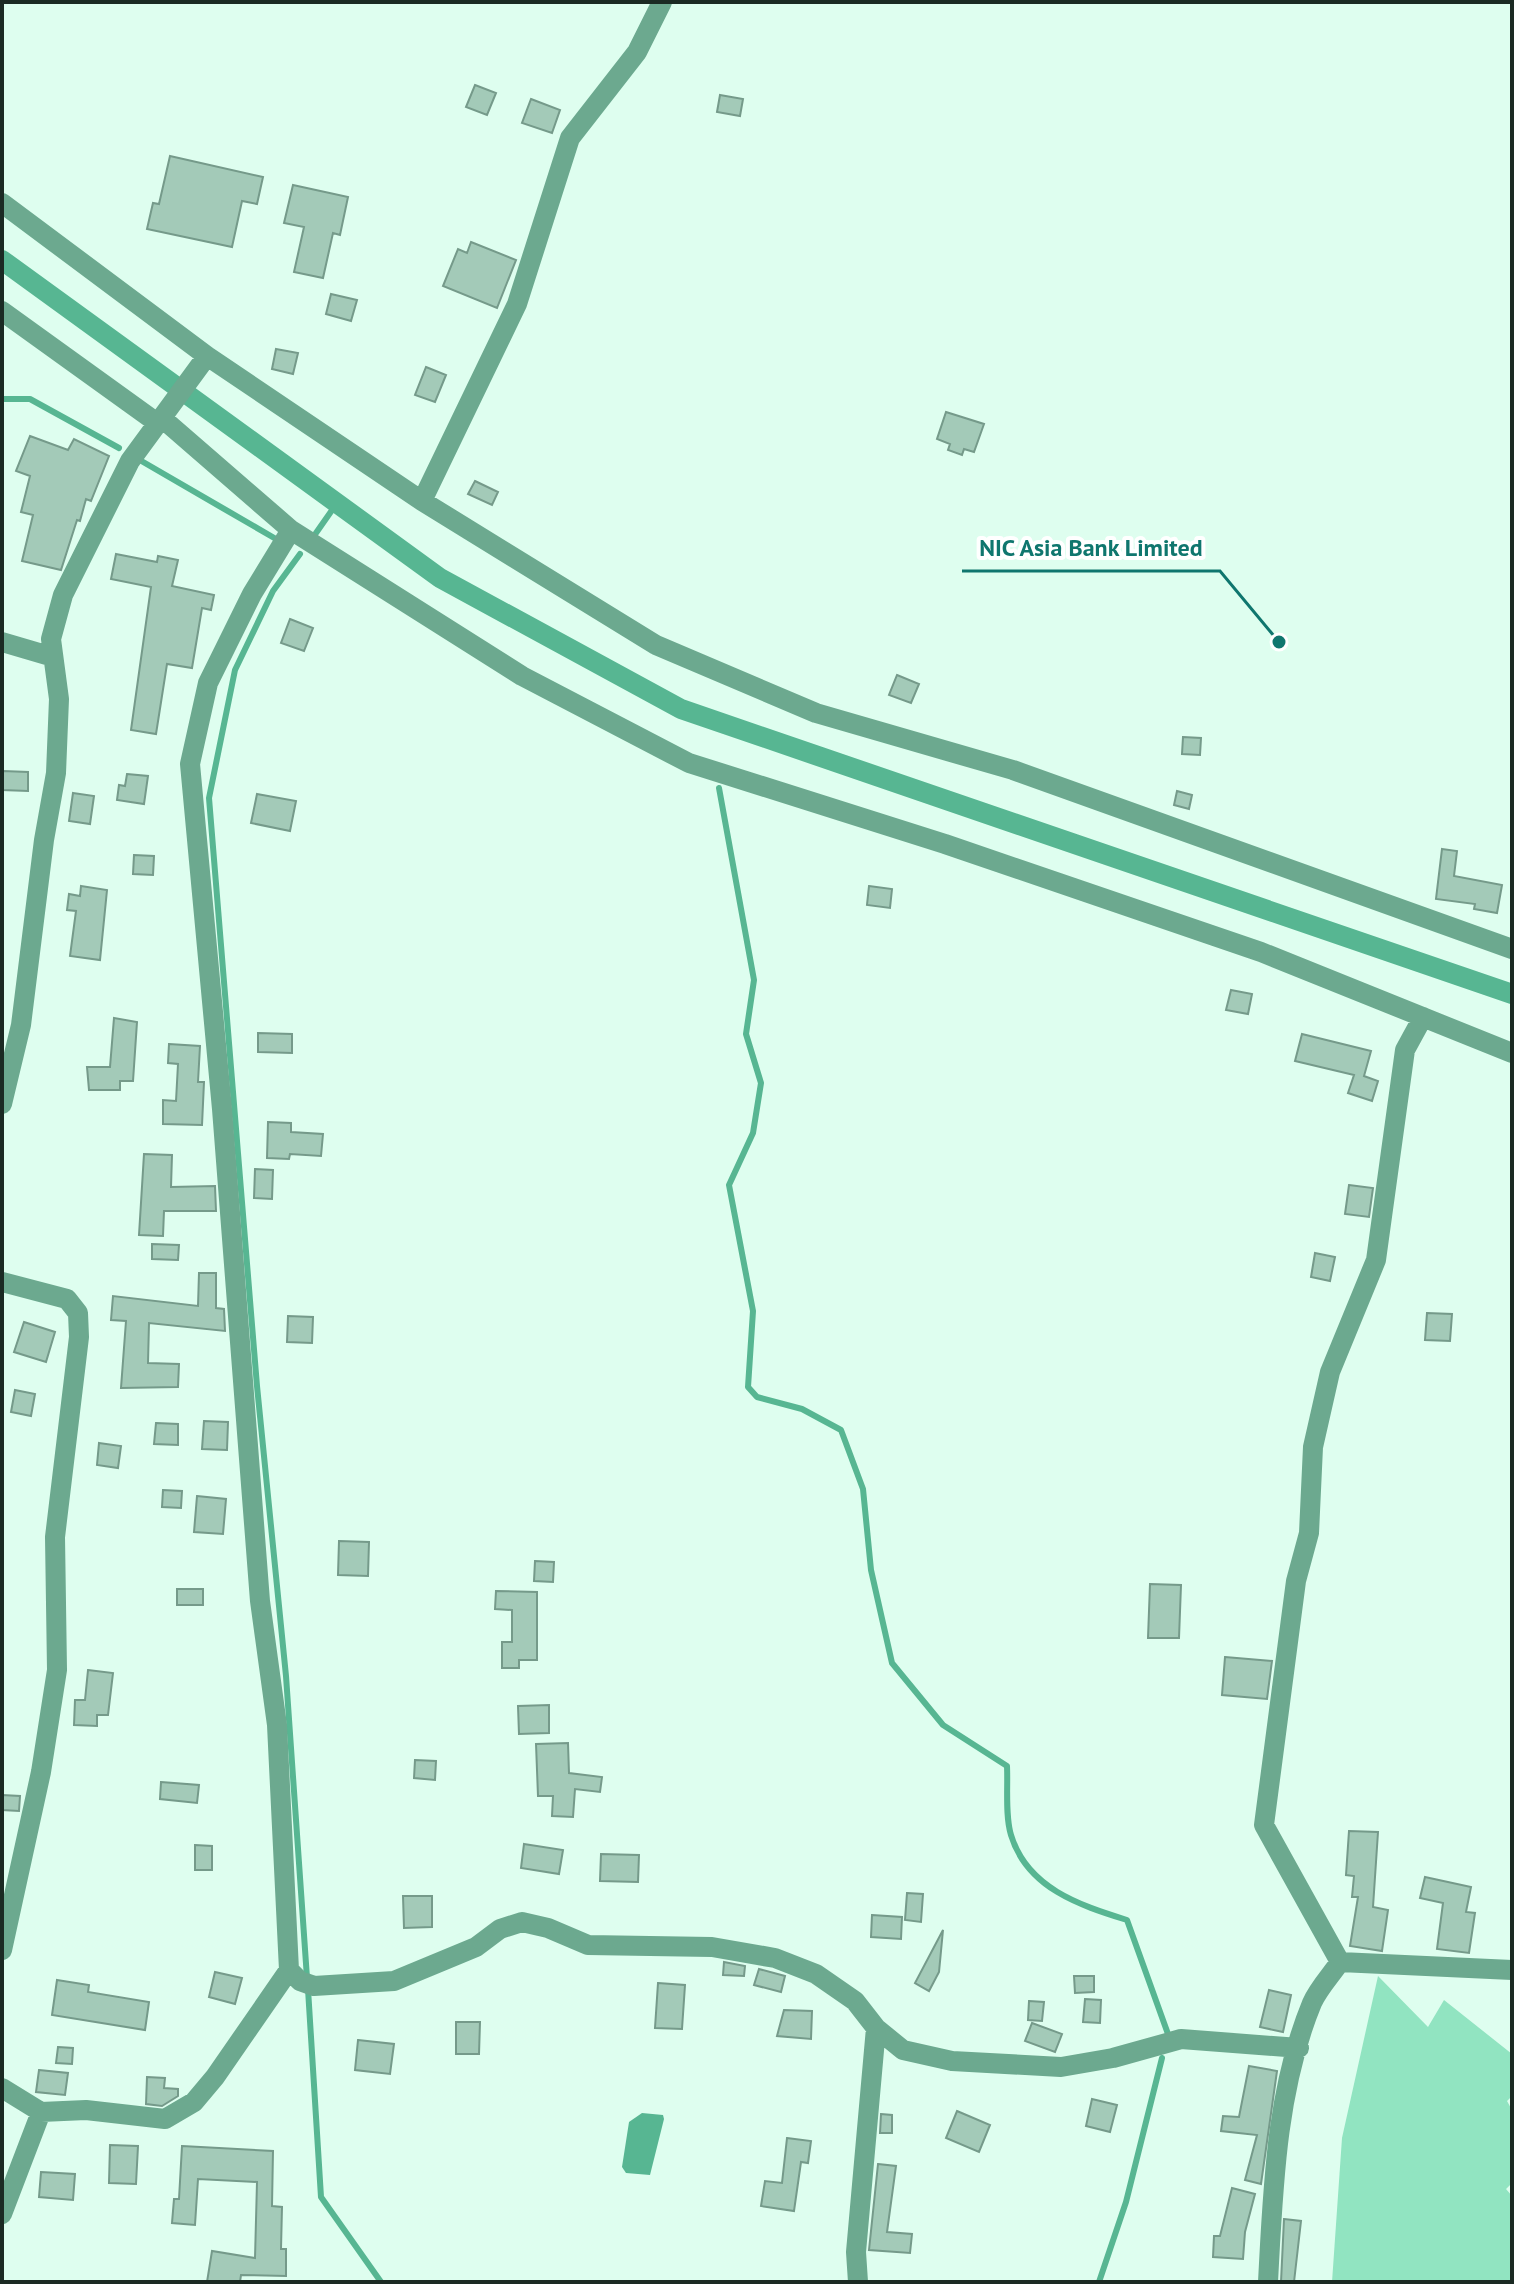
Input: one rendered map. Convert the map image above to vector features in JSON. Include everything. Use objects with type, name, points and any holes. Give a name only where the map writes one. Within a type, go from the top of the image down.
[{"type":"street","points":[[422,501],[517,304],[570,138],[637,52],[662,2]]},
{"type":"street","points":[[2,203],[207,356],[422,501],[656,645],[816,713],[1013,770],[1512,949]]},
{"type":"street","points":[[2,311],[164,414],[291,530],[522,676],[689,763],[945,844],[1231,942],[1512,1053]]},
{"type":"street","points":[[2,1104],[11,1023],[56,773],[59,699],[51,639],[63,595],[130,461],[207,356]]},
{"type":"street","points":[[2,2088],[41,2112],[86,2110],[165,2119],[194,2102],[301,1979],[277,1725],[260,1601],[222,1109],[190,764],[208,683],[252,594],[291,530]]},
{"type":"street","points":[[2,642],[53,657]]},
{"type":"street","points":[[1340,1962],[1264,1825],[1296,1581],[1309,1533],[1313,1447],[1330,1372],[1376,1260],[1405,1050],[1423,1017]]},
{"type":"street","points":[[2,1282],[67,1299],[78,1313],[79,1325],[55,1537],[57,1670],[41,1772],[2,1950]]},
{"type":"street","points":[[301,1979],[394,1981],[476,1947],[500,1929],[522,1922],[548,1928],[588,1945],[712,1947],[775,1958],[816,1974],[855,2001],[876,2028],[903,2050],[952,2061],[1061,2067],[1113,2058],[1181,2039],[1299,2048]]},
{"type":"street","points":[[1340,1962],[1512,1970]]},
{"type":"street","points":[[1268,2282],[1274,2165],[1299,2048],[1313,2001],[1340,1962]]},
{"type":"street","points":[[858,2282],[856,2252],[876,2028]]},
{"type":"street","points":[[2,2214],[41,2112]]},
{"type":"shaded area","points":[[1378,1976],[1428,2027],[1444,2000],[1512,2054],[1512,2096],[1507,2101],[1512,2110],[1512,2183],[1506,2189],[1512,2196],[1512,2282],[1332,2282],[1342,2138]]},
{"type":"shaded area","points":[[642,2113],[663,2115],[664,2119],[650,2175],[626,2173],[622,2167],[629,2122]]},
{"type":"building","points":[[475,85],[496,93],[487,115],[466,107]]},
{"type":"building","points":[[720,95],[743,99],[740,116],[717,112]]},
{"type":"building","points":[[531,99],[560,110],[552,133],[522,123]]},
{"type":"building","points":[[170,156],[263,177],[257,204],[242,201],[232,247],[147,229],[153,203],[159,204]]},
{"type":"building","points":[[293,185],[348,197],[340,235],[333,233],[323,278],[294,272],[304,227],[284,223]]},
{"type":"building","points":[[471,242],[516,260],[497,308],[443,286],[458,249],[467,253]]},
{"type":"building","points":[[331,294],[357,300],[351,321],[326,314]]},
{"type":"building","points":[[276,349],[298,353],[293,374],[272,369]]},
{"type":"building","points":[[426,367],[446,375],[435,402],[415,395]]},
{"type":"building","points":[[946,412],[984,424],[974,452],[964,449],[962,455],[948,450],[950,444],[937,439]]},
{"type":"building","points":[[30,436],[68,450],[74,439],[109,456],[91,501],[86,499],[80,521],[77,520],[61,570],[22,561],[33,515],[21,512],[30,476],[16,471]]},
{"type":"building","points":[[475,481],[498,492],[492,505],[468,494]]},
{"type":"building","points":[[116,554],[157,562],[158,556],[178,560],[172,586],[214,595],[211,610],[202,608],[192,668],[167,664],[156,734],[131,730],[151,587],[111,579]]},
{"type":"building","points":[[290,619],[313,628],[304,651],[281,643]]},
{"type":"building","points":[[897,675],[919,684],[911,703],[889,695]]},
{"type":"building","points":[[1183,737],[1201,738],[1200,755],[1182,754]]},
{"type":"building","points":[[3,771],[28,772],[28,791],[2,790]]},
{"type":"building","points":[[127,774],[148,776],[144,804],[117,800],[119,785],[125,786]]},
{"type":"building","points":[[1177,791],[1192,795],[1189,809],[1174,805]]},
{"type":"building","points":[[73,793],[94,796],[90,824],[69,821]]},
{"type":"building","points":[[257,794],[296,801],[290,831],[251,823]]},
{"type":"building","points":[[1442,849],[1457,851],[1454,876],[1502,885],[1497,913],[1474,909],[1475,904],[1436,899]]},
{"type":"building","points":[[134,855],[154,856],[153,875],[133,874]]},
{"type":"building","points":[[81,886],[107,890],[100,960],[70,956],[76,911],[67,910],[69,894],[80,896]]},
{"type":"building","points":[[869,886],[892,889],[890,908],[867,905]]},
{"type":"building","points":[[1231,990],[1252,994],[1248,1014],[1226,1010]]},
{"type":"building","points":[[114,1018],[137,1022],[133,1081],[120,1081],[120,1090],[89,1090],[87,1067],[110,1067]]},
{"type":"building","points":[[258,1033],[292,1034],[292,1053],[258,1052]]},
{"type":"building","points":[[1302,1034],[1371,1051],[1364,1076],[1378,1081],[1372,1101],[1348,1093],[1354,1075],[1295,1061]]},
{"type":"building","points":[[169,1044],[200,1046],[198,1082],[204,1082],[202,1125],[163,1124],[163,1100],[176,1101],[178,1064],[168,1063]]},
{"type":"building","points":[[268,1122],[291,1123],[291,1132],[323,1134],[321,1156],[290,1154],[289,1159],[267,1158]]},
{"type":"building","points":[[144,1154],[172,1155],[171,1187],[215,1186],[216,1211],[164,1211],[163,1236],[139,1235]]},
{"type":"building","points":[[255,1169],[273,1170],[272,1199],[254,1198]]},
{"type":"building","points":[[1349,1185],[1373,1188],[1369,1217],[1345,1214]]},
{"type":"building","points":[[152,1244],[179,1245],[178,1260],[152,1259]]},
{"type":"building","points":[[1315,1253],[1335,1257],[1330,1281],[1311,1277]]},
{"type":"building","points":[[199,1273],[216,1273],[216,1308],[224,1309],[225,1331],[149,1323],[148,1363],[179,1364],[178,1387],[121,1388],[126,1321],[111,1320],[113,1296],[198,1306]]},
{"type":"building","points":[[1427,1313],[1452,1314],[1450,1341],[1425,1340]]},
{"type":"building","points":[[288,1316],[313,1317],[312,1343],[287,1342]]},
{"type":"building","points":[[24,1322],[55,1332],[46,1362],[14,1352]]},
{"type":"building","points":[[15,1390],[35,1394],[31,1416],[11,1412]]},
{"type":"building","points":[[204,1421],[228,1422],[227,1450],[202,1449]]},
{"type":"building","points":[[156,1423],[178,1424],[178,1445],[154,1444]]},
{"type":"building","points":[[99,1443],[121,1446],[118,1468],[97,1465]]},
{"type":"building","points":[[163,1490],[182,1491],[181,1508],[162,1507]]},
{"type":"building","points":[[197,1496],[226,1499],[223,1534],[194,1532]]},
{"type":"building","points":[[339,1541],[369,1542],[368,1576],[338,1575]]},
{"type":"building","points":[[535,1561],[554,1562],[553,1582],[534,1581]]},
{"type":"building","points":[[1150,1584],[1181,1585],[1179,1638],[1148,1638]]},
{"type":"building","points":[[177,1589],[203,1589],[203,1605],[177,1605]]},
{"type":"building","points":[[496,1591],[537,1592],[537,1660],[519,1660],[519,1668],[502,1668],[502,1642],[512,1642],[512,1610],[495,1609]]},
{"type":"building","points":[[1225,1657],[1272,1661],[1267,1699],[1222,1695]]},
{"type":"building","points":[[88,1670],[113,1673],[108,1715],[97,1715],[97,1726],[74,1725],[75,1700],[85,1700]]},
{"type":"building","points":[[549,1705],[549,1733],[519,1734],[518,1706]]},
{"type":"building","points":[[568,1743],[569,1773],[602,1777],[600,1792],[575,1789],[573,1817],[552,1816],[553,1796],[538,1796],[536,1744]]},
{"type":"building","points":[[415,1760],[436,1761],[435,1780],[414,1778]]},
{"type":"building","points":[[161,1782],[199,1785],[197,1803],[160,1799]]},
{"type":"building","points":[[2,1795],[20,1796],[19,1811],[2,1810]]},
{"type":"building","points":[[1349,1831],[1378,1832],[1373,1907],[1388,1910],[1382,1951],[1350,1946],[1358,1897],[1352,1897],[1354,1876],[1346,1875]]},
{"type":"building","points":[[524,1844],[563,1850],[559,1874],[521,1868]]},
{"type":"building","points":[[195,1845],[212,1846],[212,1870],[195,1870]]},
{"type":"building","points":[[601,1854],[639,1855],[638,1882],[600,1881]]},
{"type":"building","points":[[1425,1877],[1471,1887],[1466,1912],[1475,1913],[1469,1953],[1437,1949],[1443,1903],[1420,1898]]},
{"type":"building","points":[[907,1893],[923,1894],[921,1922],[905,1920]]},
{"type":"building","points":[[403,1896],[432,1896],[432,1927],[404,1928]]},
{"type":"building","points":[[872,1915],[902,1917],[901,1939],[871,1937]]},
{"type":"building","points":[[943,1930],[939,1972],[929,1991],[915,1983]]},
{"type":"building","points":[[724,1962],[745,1966],[744,1976],[723,1975]]},
{"type":"building","points":[[759,1969],[785,1976],[781,1992],[754,1985]]},
{"type":"building","points":[[215,1972],[242,1978],[235,2004],[209,1997]]},
{"type":"building","points":[[1074,1976],[1094,1976],[1094,1992],[1075,1993]]},
{"type":"building","points":[[57,1980],[89,1985],[88,1992],[149,2002],[145,2030],[52,2015]]},
{"type":"building","points":[[658,1983],[685,1985],[682,2029],[655,2028]]},
{"type":"building","points":[[1269,1990],[1291,1995],[1283,2032],[1260,2027]]},
{"type":"building","points":[[1085,1999],[1101,2000],[1100,2023],[1083,2022]]},
{"type":"building","points":[[1029,2001],[1044,2002],[1042,2021],[1028,2020]]},
{"type":"building","points":[[784,2010],[812,2011],[811,2039],[777,2036]]},
{"type":"building","points":[[456,2022],[480,2022],[479,2054],[456,2054]]},
{"type":"building","points":[[1032,2023],[1062,2034],[1055,2052],[1025,2041]]},
{"type":"building","points":[[358,2040],[394,2044],[390,2074],[355,2070]]},
{"type":"building","points":[[58,2047],[73,2048],[72,2064],[56,2063]]},
{"type":"building","points":[[1249,2066],[1277,2071],[1261,2184],[1245,2180],[1257,2135],[1221,2131],[1223,2116],[1239,2117]]},
{"type":"building","points":[[39,2070],[68,2073],[65,2095],[36,2092]]},
{"type":"building","points":[[147,2077],[165,2078],[164,2088],[178,2089],[178,2096],[162,2106],[146,2104]]},
{"type":"building","points":[[1092,2099],[1117,2105],[1110,2132],[1086,2126]]},
{"type":"building","points":[[957,2111],[990,2125],[979,2152],[946,2138]]},
{"type":"building","points":[[881,2114],[892,2115],[892,2133],[880,2133]]},
{"type":"building","points":[[787,2138],[811,2141],[808,2163],[801,2162],[794,2211],[761,2206],[765,2181],[782,2183]]},
{"type":"building","points":[[110,2145],[138,2146],[136,2184],[109,2183]]},
{"type":"building","points":[[182,2146],[273,2151],[272,2206],[282,2207],[281,2249],[286,2249],[286,2276],[241,2275],[240,2282],[207,2282],[212,2251],[255,2258],[257,2182],[198,2179],[195,2225],[172,2223],[174,2199],[179,2199]]},
{"type":"building","points":[[878,2164],[896,2166],[887,2232],[912,2234],[910,2253],[869,2250]]},
{"type":"building","points":[[41,2172],[75,2174],[73,2200],[39,2197]]},
{"type":"building","points":[[1232,2188],[1255,2194],[1245,2232],[1243,2259],[1213,2257],[1214,2236],[1220,2236]]},
{"type":"building","points":[[1284,2219],[1301,2221],[1294,2282],[1281,2282]]},
{"type":"waterway","points":[[2,260],[440,578],[681,709],[1512,994]]},
{"type":"waterway","points":[[2,399],[30,399],[119,448]]},
{"type":"waterway","points":[[138,459],[276,539]]},
{"type":"waterway","points":[[316,533],[337,503]]},
{"type":"waterway","points":[[300,554],[273,591],[235,670],[209,798],[257,1386],[286,1676],[307,1978]]},
{"type":"waterway","points":[[719,788],[754,980],[746,1034],[761,1083],[753,1133],[729,1185],[753,1311],[748,1387],[757,1397],[802,1409],[841,1430],[863,1489],[871,1570],[892,1663],[943,1725],[1007,1766],[1009,1827],[1029,1869],[1057,1892],[1127,1920],[1168,2034]]},
{"type":"waterway","points":[[308,1989],[321,2197],[381,2282]]},
{"type":"waterway","points":[[1099,2282],[1126,2202],[1162,2058]]},
{"type":"place","name":"NIC Asia Bank Limited","points":[[1279,642]]}]
